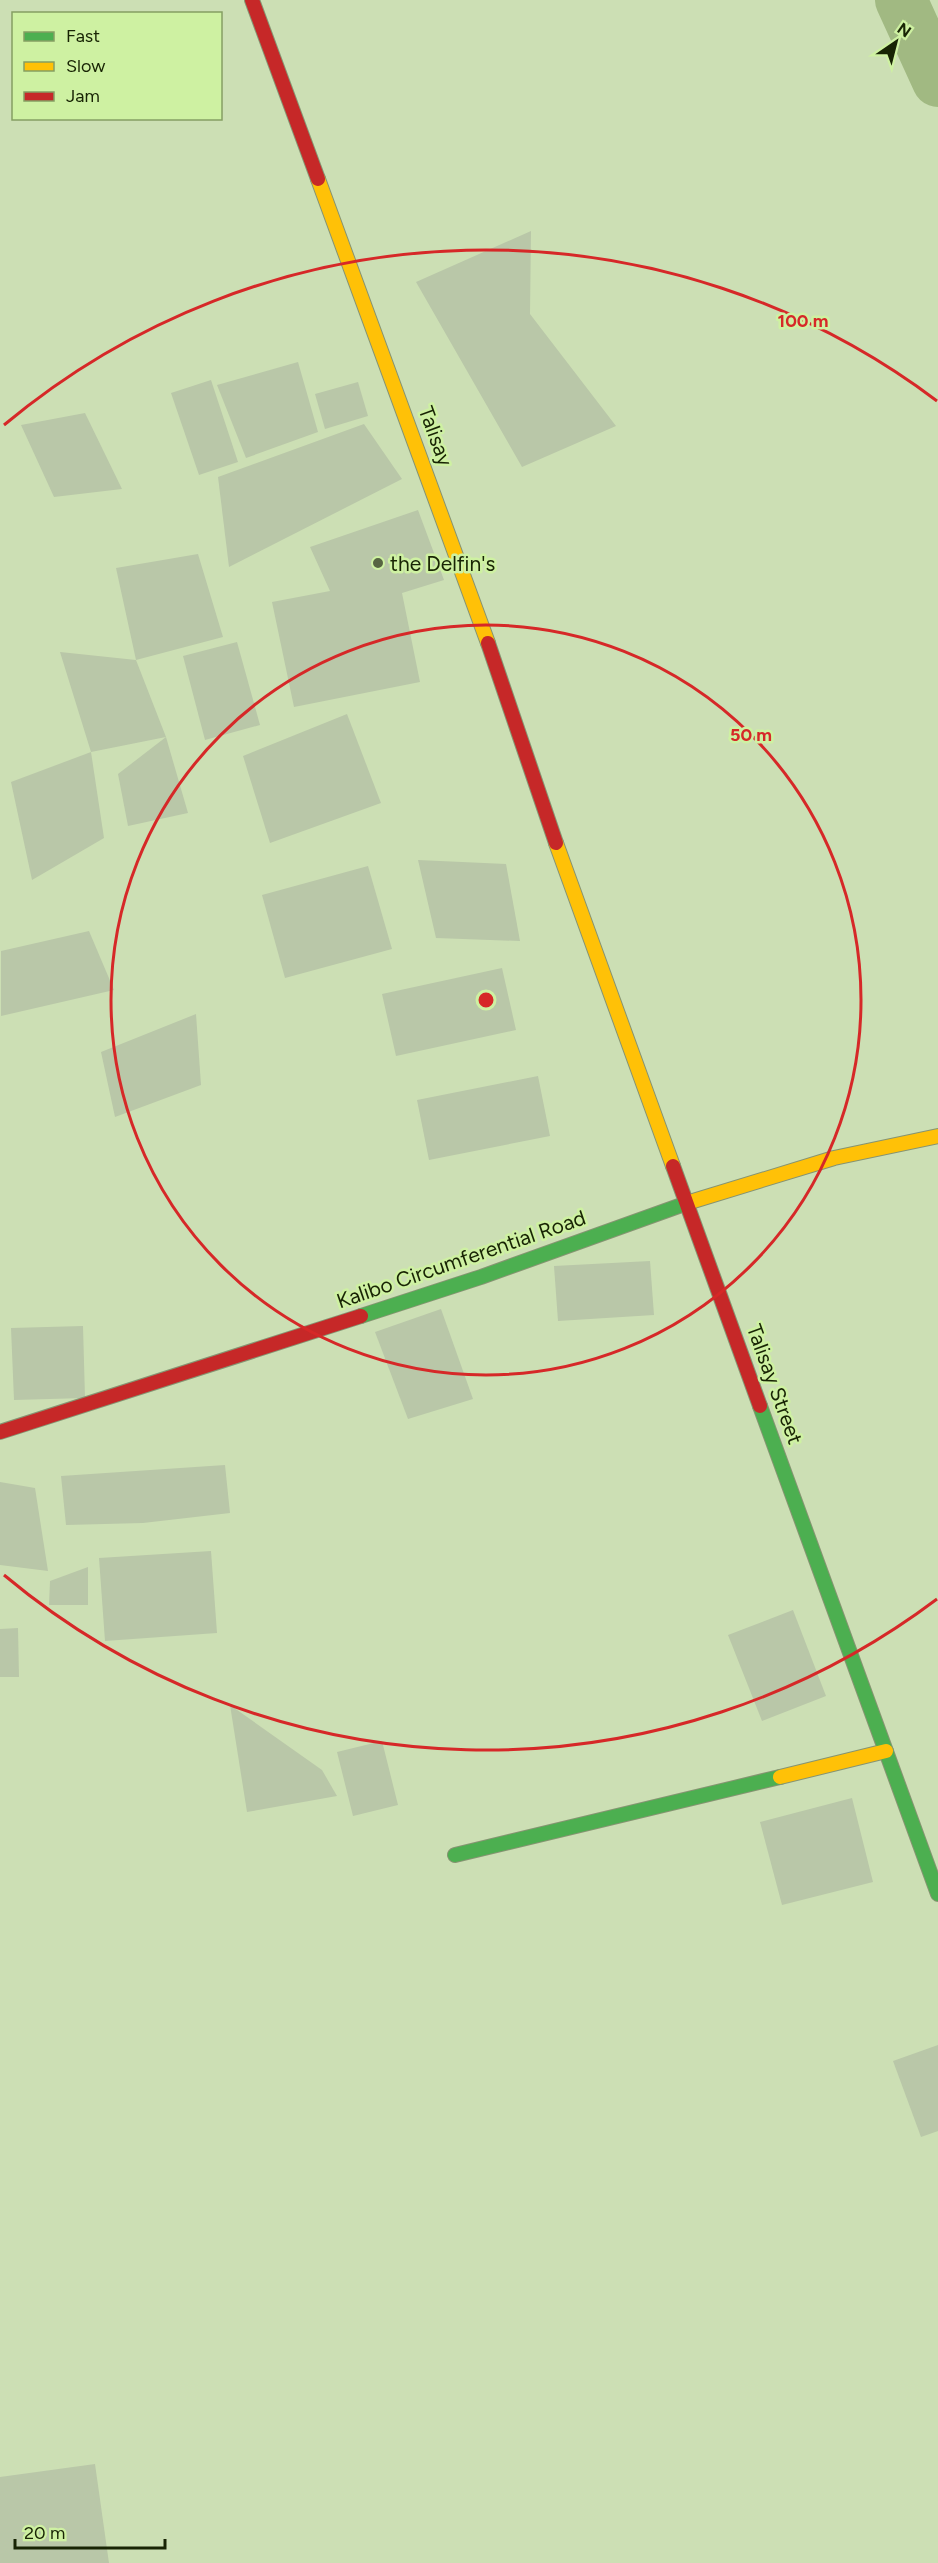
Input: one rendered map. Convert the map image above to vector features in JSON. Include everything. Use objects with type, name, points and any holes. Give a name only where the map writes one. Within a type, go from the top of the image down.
[{"type":"street","name":"Talisay","points":[[252,0],[467,581],[572,889]]},
{"type":"street","name":"Talisay Street","points":[[572,889],[938,1894]]},
{"type":"street","name":"Kalibo Circumferential Road","points":[[0,1432],[481,1277],[687,1203],[834,1158],[938,1136]]},
{"type":"street","points":[[455,1855],[886,1751]]},
{"type":"building","points":[[531,231],[530,314],[616,426],[522,467],[416,282]]},
{"type":"building","points":[[298,362],[318,432],[246,458],[217,385]]},
{"type":"building","points":[[211,380],[238,462],[199,475],[171,393]]},
{"type":"building","points":[[358,382],[368,416],[325,429],[315,394]]},
{"type":"building","points":[[85,413],[122,489],[54,497],[21,425]]},
{"type":"building","points":[[364,424],[402,479],[229,567],[218,477]]},
{"type":"building","points":[[418,510],[444,580],[402,593],[420,682],[294,707],[272,602],[330,591],[310,547]]},
{"type":"building","points":[[198,554],[223,637],[136,660],[116,568]]},
{"type":"building","points":[[237,642],[260,725],[205,740],[183,656]]},
{"type":"building","points":[[60,652],[136,660],[166,737],[91,752]]},
{"type":"building","points":[[347,714],[381,803],[270,843],[243,756]]},
{"type":"building","points":[[166,737],[188,813],[128,826],[118,774]]},
{"type":"building","points":[[91,752],[104,838],[32,880],[11,782]]},
{"type":"building","points":[[418,860],[506,864],[520,941],[436,938]]},
{"type":"building","points":[[368,866],[392,949],[285,978],[262,895]]},
{"type":"building","points":[[89,931],[114,990],[1,1016],[1,951]]},
{"type":"building","points":[[502,968],[516,1030],[396,1056],[382,994]]},
{"type":"building","points":[[196,1014],[201,1085],[115,1117],[101,1052]]},
{"type":"building","points":[[538,1076],[550,1136],[429,1160],[417,1100]]},
{"type":"building","points":[[650,1261],[654,1315],[558,1321],[554,1266]]},
{"type":"building","points":[[441,1309],[473,1399],[408,1419],[375,1332]]},
{"type":"building","points":[[83,1326],[85,1398],[14,1400],[11,1328]]},
{"type":"building","points":[[225,1465],[230,1513],[143,1523],[66,1525],[61,1476]]},
{"type":"building","points":[[0,1482],[35,1488],[48,1571],[0,1565]]},
{"type":"building","points":[[211,1551],[217,1633],[105,1641],[99,1558]]},
{"type":"building","points":[[88,1567],[88,1605],[49,1605],[50,1581]]},
{"type":"building","points":[[793,1610],[826,1696],[762,1721],[728,1635]]},
{"type":"building","points":[[18,1628],[19,1677],[0,1677],[0,1629]]},
{"type":"building","points":[[230,1705],[322,1770],[337,1796],[247,1812]]},
{"type":"building","points":[[382,1741],[398,1805],[353,1816],[337,1752]]},
{"type":"building","points":[[852,1798],[873,1882],[782,1905],[760,1822]]},
{"type":"building","points":[[938,2045],[938,2131],[921,2137],[893,2061]]},
{"type":"building","points":[[95,2464],[109,2563],[0,2563],[0,2477]]},
{"type":"waterway","points":[[901,0],[938,81]]},
{"type":"traffic: fast","points":[[361,1316],[481,1277],[690,1202]]},
{"type":"traffic: fast","points":[[760,1406],[938,1894]]},
{"type":"traffic: fast","points":[[455,1855],[780,1777]]},
{"type":"traffic: slow","points":[[318,179],[488,643]]},
{"type":"traffic: slow","points":[[556,843],[673,1166]]},
{"type":"traffic: slow","points":[[690,1202],[834,1158],[938,1136]]},
{"type":"traffic: slow","points":[[780,1777],[886,1751]]},
{"type":"traffic: jam","points":[[252,0],[318,179]]},
{"type":"traffic: jam","points":[[488,643],[556,843]]},
{"type":"traffic: jam","points":[[673,1166],[760,1406]]},
{"type":"traffic: jam","points":[[0,1432],[361,1316]]},
{"type":"place","name":"the Delfin's","points":[[378,563]]}]
